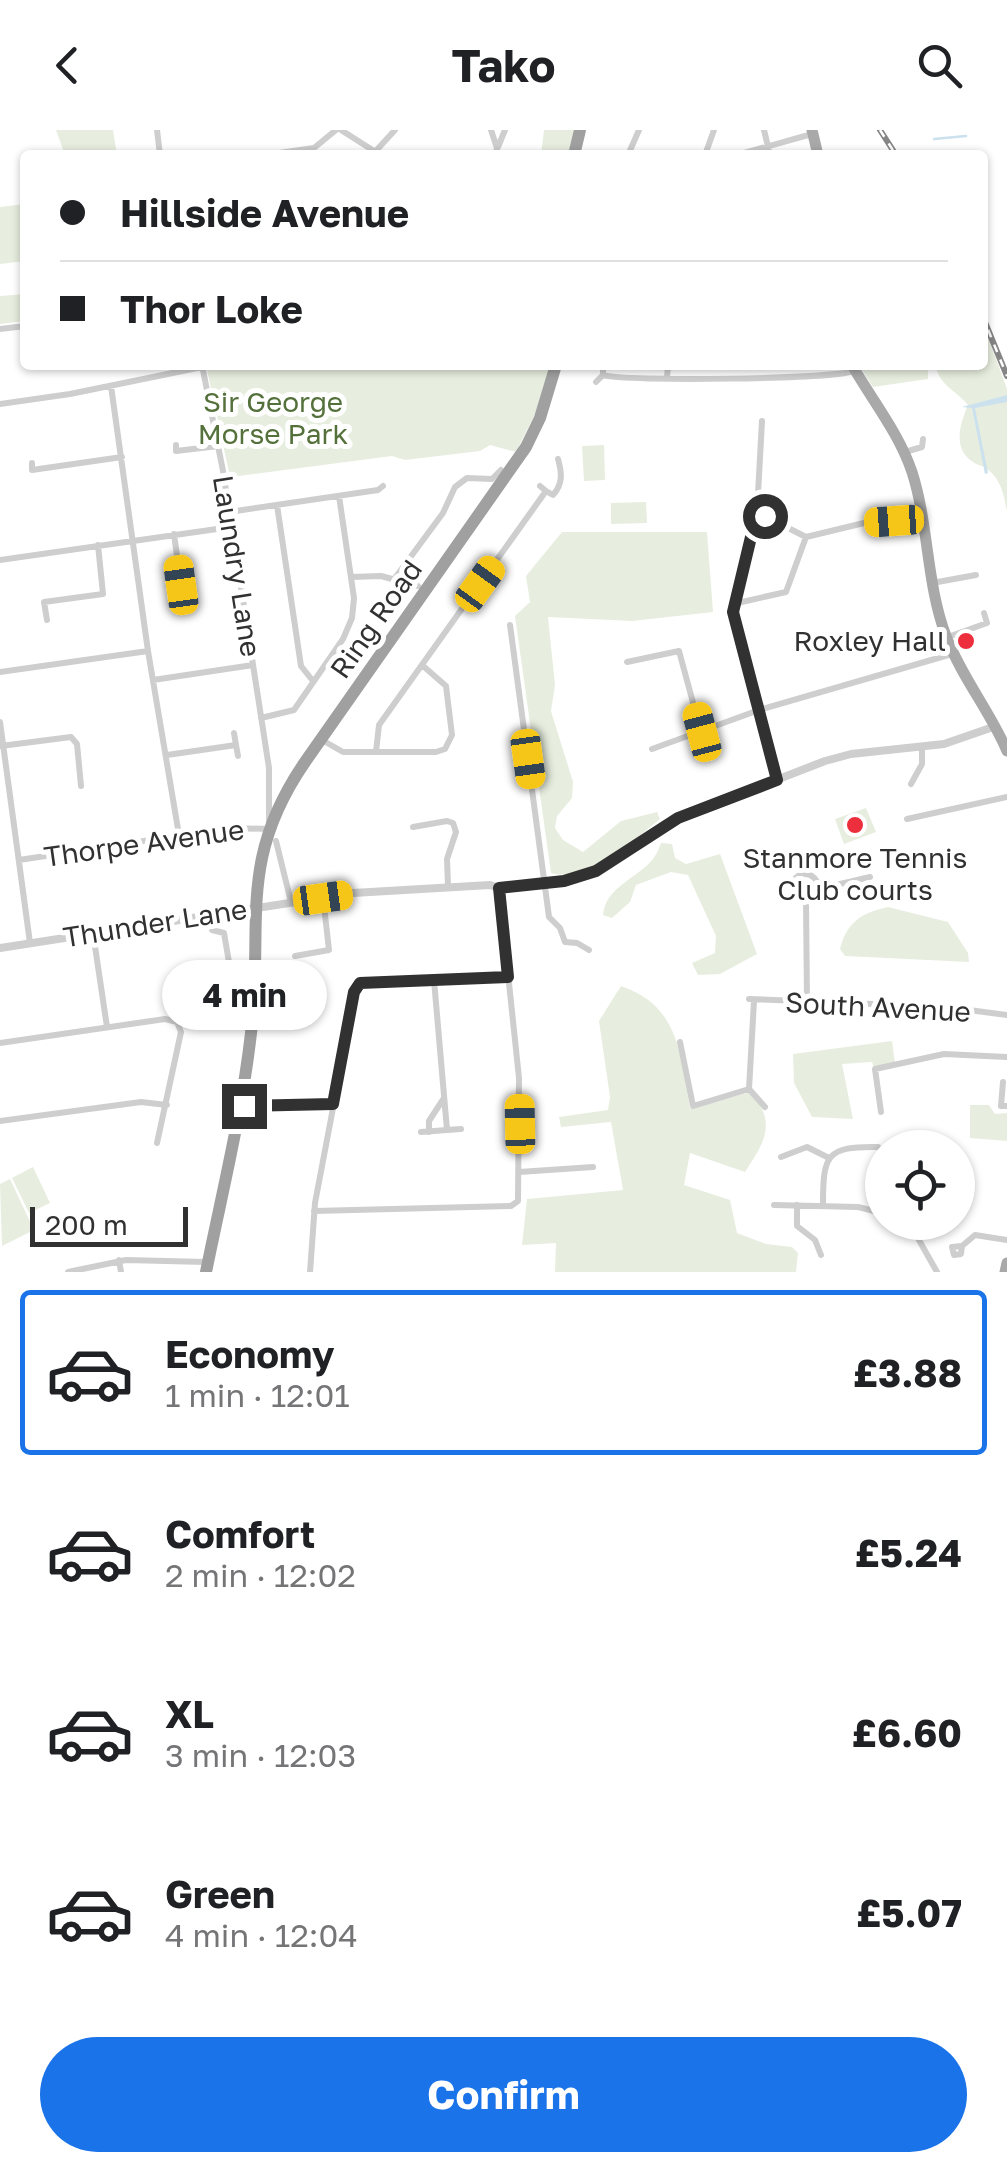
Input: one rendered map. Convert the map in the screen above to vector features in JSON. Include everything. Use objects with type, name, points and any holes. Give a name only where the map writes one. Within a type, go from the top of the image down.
[{"type":"highway","name":"Ring Road","points":[[207,1267],[254,1003],[258,870],[290,784],[526,448],[554,370]]},
{"type":"main road","points":[[854,370],[911,468],[931,583],[946,637],[968,684],[1001,726],[1007,751]]},
{"type":"main road","points":[[1004,1272],[1007,1262]]},
{"type":"street","points":[[300,150],[314,148],[338,130],[369,150]]},
{"type":"street","points":[[377,150],[394,130]]},
{"type":"street","points":[[764,130],[769,150]]},
{"type":"street","points":[[752,150],[813,132]]},
{"type":"street","points":[[0,404],[184,370]]},
{"type":"street","name":"Laundry Lane","points":[[203,370],[270,768],[272,835],[291,902]]},
{"type":"street","points":[[596,382],[603,370]]},
{"type":"street","points":[[666,378],[667,370]]},
{"type":"street","points":[[603,375],[842,375],[850,370]]},
{"type":"street","points":[[111,386],[148,651],[179,835]]},
{"type":"street","points":[[762,421],[757,512],[733,604],[777,780]]},
{"type":"street","points":[[904,452],[924,444]]},
{"type":"street","points":[[176,451],[218,446]]},
{"type":"street","points":[[32,470],[122,457]]},
{"type":"street","points":[[376,752],[377,729],[546,491],[562,478],[558,459]]},
{"type":"street","points":[[395,578],[443,513],[454,486],[467,478],[489,483],[501,470]]},
{"type":"street","points":[[229,512],[378,490],[383,486]]},
{"type":"street","points":[[261,718],[291,712],[349,628],[354,608],[339,496]]},
{"type":"street","points":[[278,505],[301,666],[313,682]]},
{"type":"street","points":[[757,512],[806,537],[864,523],[922,519]]},
{"type":"street","points":[[0,560],[231,527]]},
{"type":"street","points":[[174,534],[184,587]]},
{"type":"street","points":[[733,604],[786,592],[806,537]]},
{"type":"street","points":[[47,620],[44,602],[103,594],[98,546]]},
{"type":"street","points":[[931,583],[976,575]]},
{"type":"street","points":[[350,577],[395,578],[418,586]]},
{"type":"street","points":[[946,637],[988,626],[984,614]]},
{"type":"street","points":[[510,625],[551,921],[560,928],[565,942],[577,943],[586,950]]},
{"type":"street","points":[[0,672],[148,651]]},
{"type":"street","points":[[627,662],[679,651],[702,732]]},
{"type":"street","points":[[652,750],[759,710],[953,653]]},
{"type":"street","points":[[153,680],[252,665]]},
{"type":"street","points":[[321,740],[343,752],[436,752],[449,744],[452,728],[446,686],[422,665]]},
{"type":"street","points":[[0,722],[30,943]]},
{"type":"street","name":"Thunder Lane","points":[[0,948],[387,889],[545,884],[596,871],[678,818],[851,754],[922,747],[1001,726]]},
{"type":"street","points":[[234,732],[238,756]]},
{"type":"street","points":[[2,746],[71,737],[76,744],[81,786]]},
{"type":"street","points":[[167,755],[236,744]]},
{"type":"street","points":[[911,784],[921,776],[922,747]]},
{"type":"street","points":[[270,768],[276,778],[290,784]]},
{"type":"street","points":[[907,819],[1007,797]]},
{"type":"street","points":[[416,823],[448,820],[455,827],[456,837],[446,859],[448,886]]},
{"type":"street","name":"Thorpe Avenue","points":[[19,860],[254,826],[272,835]]},
{"type":"street","points":[[806,901],[794,894],[792,884],[798,876],[812,876],[819,889]]},
{"type":"street","points":[[806,901],[819,889],[864,876]]},
{"type":"street","points":[[314,1211],[514,1206],[519,1197],[519,1078],[499,888]]},
{"type":"street","points":[[295,956],[329,950],[323,898]]},
{"type":"street","points":[[806,901],[806,1002]]},
{"type":"street","points":[[209,915],[212,930],[224,933],[230,968]]},
{"type":"street","points":[[93,933],[107,1027]]},
{"type":"street","points":[[310,1272],[314,1211],[354,992],[360,983],[508,977]]},
{"type":"street","points":[[434,980],[447,1130]]},
{"type":"street","name":"South Avenue","points":[[749,1089],[751,1000],[946,1007],[1007,1015]]},
{"type":"street","points":[[0,1044],[165,1018],[180,1024],[157,1143]]},
{"type":"street","points":[[680,1042],[693,1106],[749,1089],[765,1107]]},
{"type":"street","points":[[881,1112],[875,1069],[944,1054],[1007,1057]]},
{"type":"street","points":[[1002,1106],[1003,1082]]},
{"type":"street","points":[[444,1098],[425,1132],[461,1129]]},
{"type":"street","points":[[0,1121],[145,1102],[167,1105]]},
{"type":"street","points":[[238,1106],[333,1104]]},
{"type":"street","points":[[781,1156],[806,1147],[828,1158]]},
{"type":"street","points":[[823,1205],[823,1174],[828,1158],[844,1148],[865,1147]]},
{"type":"street","points":[[519,1172],[593,1167]]},
{"type":"street","points":[[774,1205],[785,1201],[796,1206],[865,1208]]},
{"type":"street","points":[[796,1206],[797,1226],[815,1240],[821,1255]]},
{"type":"street","points":[[962,1246],[980,1234],[1007,1240]]},
{"type":"street","points":[[919,1240],[936,1272]]},
{"type":"street","points":[[68,1272],[120,1260],[160,1258],[207,1267]]},
{"type":"street","points":[[120,1260],[121,1272]]},
{"type":"green space","points":[[56,130],[113,130],[116,150],[63,150]]},
{"type":"green space","points":[[544,130],[574,130],[569,150],[542,150]]},
{"type":"green space","points":[[20,205],[20,262],[0,264],[0,207]]},
{"type":"green space","points":[[20,294],[20,322],[0,324],[0,296]]},
{"type":"green space","points":[[988,337],[1007,389],[1007,511],[996,478],[962,450],[961,428],[968,405],[937,372],[988,370]]},
{"type":"green space","name":"Sir George Morse Park","points":[[207,370],[550,370],[540,404],[516,452],[490,445],[480,451],[405,460],[392,456],[230,477]]},
{"type":"green space","points":[[862,370],[928,370],[928,379],[873,387]]},
{"type":"green space","points":[[604,445],[605,480],[584,481],[582,446]]},
{"type":"green space","points":[[646,502],[647,523],[611,524],[611,503]]},
{"type":"green space","points":[[562,532],[707,532],[713,612],[632,621],[548,617],[555,685],[551,711],[573,782],[572,798],[557,816],[555,828],[563,840],[583,852],[621,821],[657,812],[660,819],[609,858],[580,872],[566,874],[551,873],[515,616],[530,602],[526,576]]},
{"type":"green space","name":"Stanmore Tennis Club courts","points":[[866,808],[876,832],[844,844],[835,819]]},
{"type":"green space","points":[[661,843],[672,844],[675,858],[686,864],[720,854],[757,954],[720,974],[698,975],[692,963],[715,953],[716,936],[688,875],[671,872],[636,885],[630,902],[612,918],[603,915],[610,897],[653,859]]},
{"type":"green space","points":[[888,907],[948,922],[968,953],[969,962],[845,956],[840,949],[851,925],[870,912]]},
{"type":"green space","points":[[621,986],[655,1006],[666,1019],[679,1051],[690,1108],[751,1092],[759,1103],[766,1123],[763,1142],[745,1172],[690,1153],[684,1185],[730,1200],[737,1233],[766,1244],[792,1247],[798,1253],[796,1272],[555,1272],[556,1243],[522,1245],[527,1199],[623,1190],[611,1122],[561,1127],[559,1117],[608,1110],[610,1097],[599,1021]]},
{"type":"green space","points":[[892,1041],[895,1064],[842,1064],[853,1119],[812,1117],[794,1083],[793,1054]]},
{"type":"green space","points":[[970,1105],[989,1105],[995,1114],[1007,1113],[1007,1141],[975,1138],[975,1130],[970,1130]]},
{"type":"green space","points":[[33,1167],[50,1203],[29,1213],[12,1178]]},
{"type":"green space","points":[[10,1179],[34,1230],[2,1246],[0,1184]]},
{"type":"water","points":[[1007,395],[1007,402],[975,408],[988,473],[985,474],[972,408],[962,407]]},
{"type":"waterway","points":[[934,139],[966,136]]},
{"type":"railway","points":[[880,130],[893,150]]},
{"type":"railway","points":[[988,330],[1007,376]]},
{"type":"place","name":"Roxley Hall","points":[[966,641]]},
{"type":"place","name":"Stanmore Tennis Club courts","points":[[855,825]]},
{"type":"route","points":[[244,1106],[333,1104],[354,992],[360,983],[508,977],[499,888],[564,881],[596,871],[678,818],[777,780],[733,612],[757,512],[765,516]]}]
